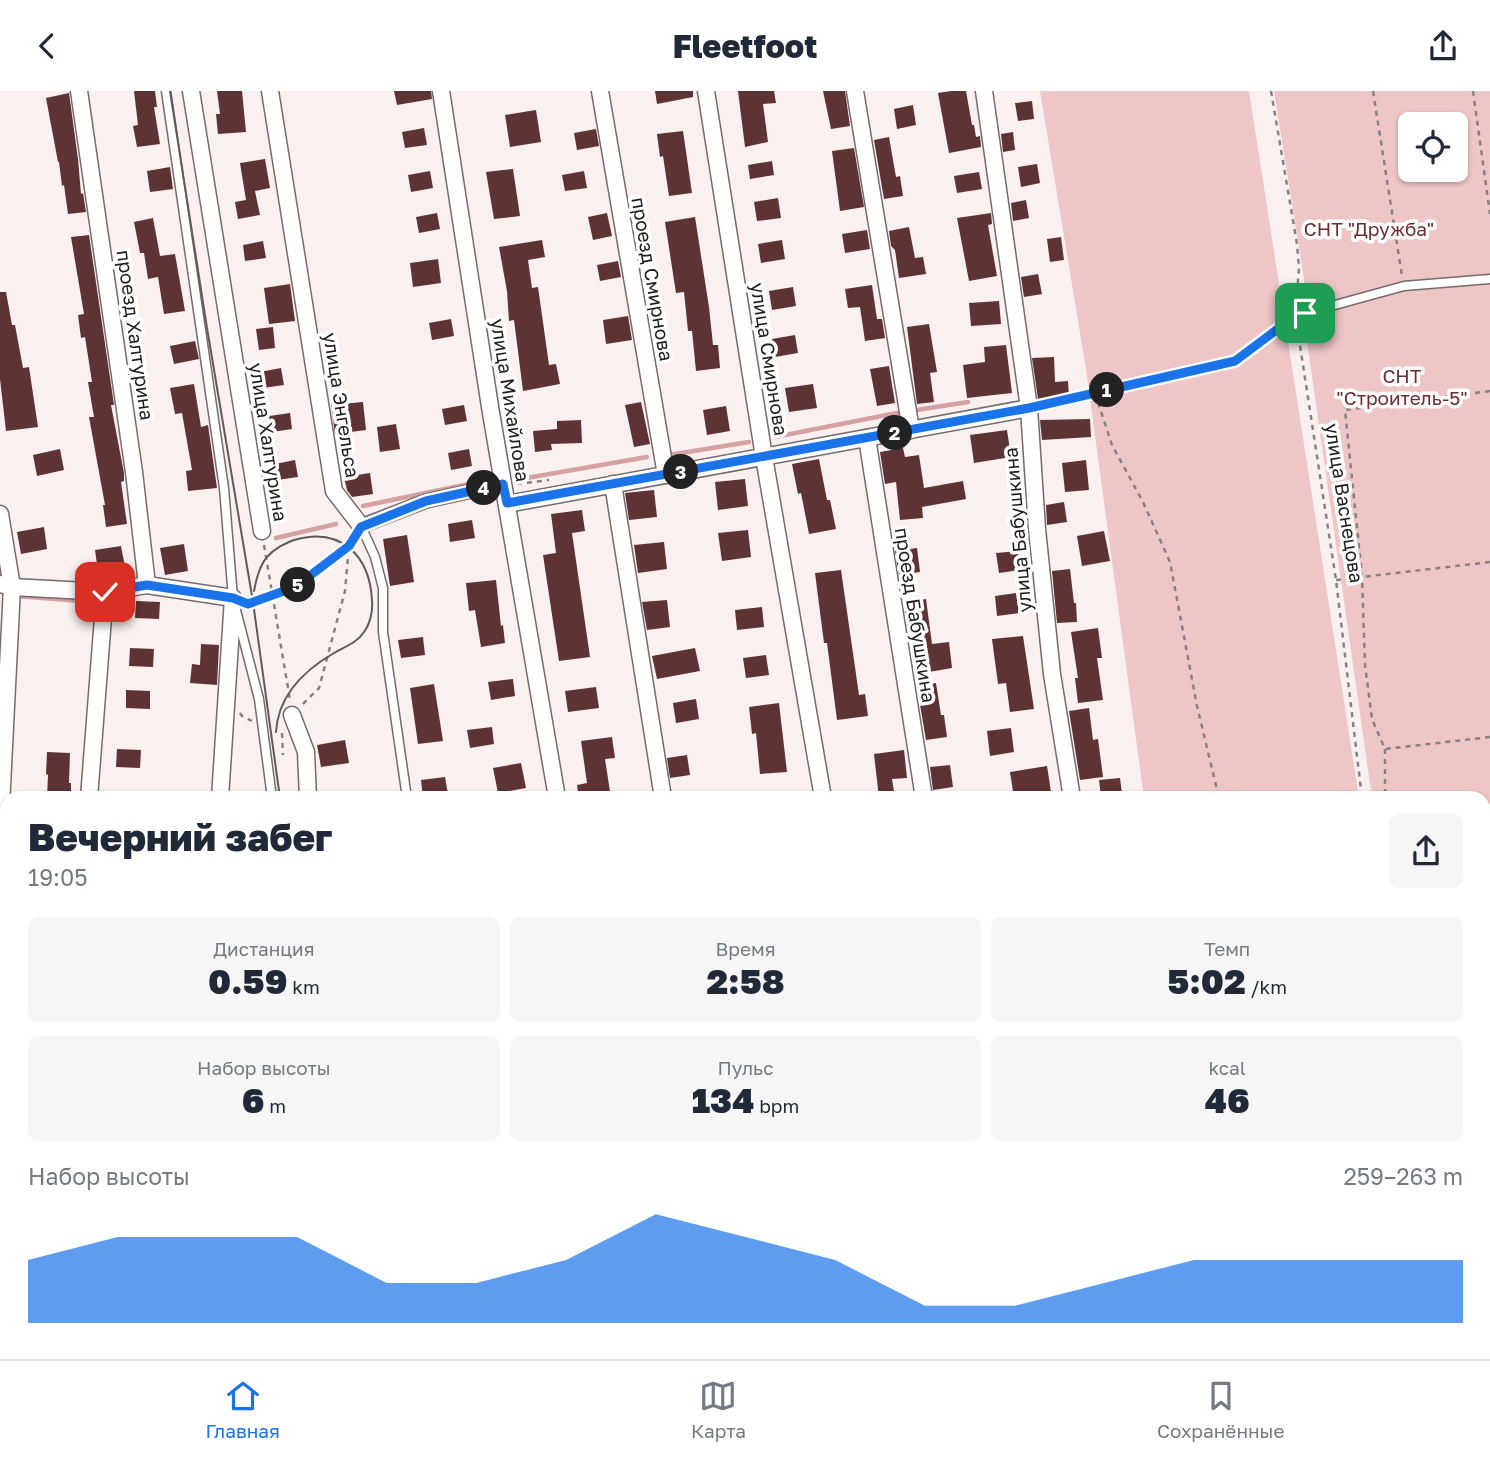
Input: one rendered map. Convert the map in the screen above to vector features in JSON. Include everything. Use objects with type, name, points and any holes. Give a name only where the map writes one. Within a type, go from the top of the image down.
[{"type":"street","name":"проезд Халтурина","points":[[79,91],[134,472],[147,585]]},
{"type":"street","name":"улица Халтурина","points":[[191,91],[262,531]]},
{"type":"street","name":"улица Энгельса","points":[[270,91],[334,491],[361,527]]},
{"type":"street","name":"улица Михайлова","points":[[442,91],[491,413],[556,791]]},
{"type":"street","name":"проезд Смирнова","points":[[600,91],[666,475]]},
{"type":"street","name":"улица Смирнова","points":[[706,91],[764,457],[822,791]]},
{"type":"street","points":[[855,91],[911,431]]},
{"type":"street","name":"улица Бабушкина","points":[[984,91],[1029,408],[1037,529],[1052,674],[1071,791]]},
{"type":"street","points":[[507,503],[1029,408]]},
{"type":"street","name":"проезд Бабушкина","points":[[867,438],[923,791]]},
{"type":"street","points":[[361,527],[426,501],[503,484]]},
{"type":"street","points":[[613,484],[662,791]]},
{"type":"street","points":[[0,514],[6,586],[1,791]]},
{"type":"street","points":[[6,586],[105,592],[147,585],[233,598],[220,791]]},
{"type":"street","points":[[90,791],[105,592]]},
{"type":"street","points":[[287,719],[306,752],[308,791]]},
{"type":"lane","points":[[166,91],[224,488],[233,598],[259,699],[271,791]]},
{"type":"lane","points":[[1295,316],[1404,286],[1490,279]]},
{"type":"lane","name":"улица Энгельса","points":[[361,527],[375,557],[383,588],[383,632],[407,791]]},
{"type":"path","name":"улица Васнецова","points":[[1271,91],[1297,244],[1299,268],[1295,316],[1336,580],[1361,791]]},
{"type":"path","points":[[1373,91],[1404,286]]},
{"type":"path","points":[[1473,91],[1490,214]]},
{"type":"path","points":[[1029,408],[1235,361],[1295,316]]},
{"type":"path","points":[[1385,791],[1385,749],[1372,719],[1365,665],[1362,576],[1345,410],[1490,391]]},
{"type":"path","points":[[1095,393],[1112,445],[1143,502],[1170,562],[1196,706],[1217,791]]},
{"type":"path","points":[[233,598],[248,604],[295,587],[349,546],[361,527]]},
{"type":"path","name":"улица Халтурина","points":[[262,531],[287,719],[283,755]]},
{"type":"path","points":[[287,719],[319,688],[345,591],[349,546]]},
{"type":"path","points":[[1336,580],[1490,562]]},
{"type":"path","points":[[1385,749],[1490,737]]},
{"type":"green space","points":[[1040,91],[1249,91],[1358,791],[1143,791],[1086,369]]},
{"type":"green space","name":"СНТ \"Строитель-5\"","points":[[1274,91],[1490,91],[1490,791],[1371,791],[1304,320],[1307,298]]},
{"type":"building","points":[[134,91],[155,91],[157,107],[154,107],[160,144],[137,147],[133,126],[138,125]]},
{"type":"building","points":[[217,91],[242,91],[246,132],[218,134],[216,114],[220,114]]},
{"type":"building","points":[[394,91],[431,91],[432,99],[397,105]]},
{"type":"building","points":[[655,91],[693,91],[693,97],[657,104]]},
{"type":"building","points":[[738,91],[774,91],[776,103],[763,104],[768,142],[745,147]]},
{"type":"building","points":[[823,91],[845,91],[850,126],[831,129]]},
{"type":"building","points":[[966,91],[972,125],[976,137],[980,136],[981,147],[949,153],[938,93]]},
{"type":"building","points":[[69,93],[81,194],[83,193],[86,212],[68,214],[46,98]]},
{"type":"building","points":[[1032,101],[1034,119],[1018,121],[1015,103]]},
{"type":"building","points":[[913,105],[916,125],[897,129],[894,109]]},
{"type":"building","points":[[536,110],[541,142],[510,147],[505,115]]},
{"type":"building","points":[[424,128],[427,145],[405,148],[402,132]]},
{"type":"building","points":[[596,129],[599,146],[577,150],[574,133]]},
{"type":"building","points":[[683,131],[692,193],[669,196],[657,134]]},
{"type":"building","points":[[1013,132],[1015,150],[1003,152],[1001,134]]},
{"type":"building","points":[[889,137],[896,177],[900,176],[903,196],[884,199],[874,140]]},
{"type":"building","points":[[854,148],[864,207],[840,211],[832,151]]},
{"type":"building","points":[[265,159],[270,188],[255,191],[260,215],[238,219],[235,202],[246,200],[240,163]]},
{"type":"building","points":[[772,161],[774,175],[750,179],[748,165]]},
{"type":"building","points":[[1037,164],[1040,183],[1021,187],[1018,167]]},
{"type":"building","points":[[170,167],[173,189],[150,192],[147,171]]},
{"type":"building","points":[[513,169],[520,216],[494,219],[486,172]]},
{"type":"building","points":[[430,171],[433,188],[411,192],[408,175]]},
{"type":"building","points":[[584,171],[587,188],[565,191],[562,175]]},
{"type":"building","points":[[979,172],[982,189],[957,193],[954,176]]},
{"type":"building","points":[[778,198],[781,218],[757,221],[754,202]]},
{"type":"building","points":[[1026,200],[1029,218],[1013,221],[1011,203]]},
{"type":"building","points":[[437,213],[440,229],[419,233],[416,217]]},
{"type":"building","points":[[607,213],[612,236],[593,240],[588,217]]},
{"type":"building","points":[[991,213],[992,224],[988,225],[997,276],[969,281],[957,218]]},
{"type":"building","points":[[695,217],[713,345],[718,345],[720,368],[696,371],[684,292],[676,293],[665,222]]},
{"type":"building","points":[[153,218],[160,256],[175,254],[185,311],[164,314],[158,277],[148,279],[144,253],[140,253],[134,222]]},
{"type":"building","points":[[909,227],[915,258],[923,257],[926,274],[899,278],[889,231]]},
{"type":"building","points":[[867,230],[870,249],[845,253],[842,234]]},
{"type":"building","points":[[89,235],[114,405],[111,405],[124,473],[124,481],[121,482],[127,524],[106,527],[105,505],[89,417],[94,417],[88,382],[92,382],[85,337],[81,338],[78,315],[84,314],[71,237]]},
{"type":"building","points":[[1061,237],[1064,260],[1050,262],[1047,239]]},
{"type":"building","points":[[542,240],[545,257],[528,260],[532,288],[538,287],[549,365],[556,364],[560,384],[523,391],[514,320],[509,321],[499,247]]},
{"type":"building","points":[[782,240],[785,259],[761,263],[758,244]]},
{"type":"building","points":[[263,241],[266,258],[245,261],[243,245]]},
{"type":"building","points":[[438,259],[441,283],[413,287],[410,263]]},
{"type":"building","points":[[618,261],[621,277],[600,281],[597,265]]},
{"type":"building","points":[[1038,274],[1042,294],[1024,297],[1021,277]]},
{"type":"building","points":[[290,284],[295,321],[269,324],[264,288]]},
{"type":"building","points":[[872,285],[877,319],[882,319],[885,338],[865,341],[860,307],[848,308],[845,289]]},
{"type":"building","points":[[793,287],[796,306],[772,310],[769,291]]},
{"type":"building","points":[[0,292],[6,292],[23,368],[29,367],[38,427],[6,431],[0,379]]},
{"type":"building","points":[[999,301],[1001,324],[971,326],[969,303]]},
{"type":"building","points":[[628,316],[632,340],[606,344],[603,320]]},
{"type":"building","points":[[451,319],[454,336],[432,340],[429,323]]},
{"type":"building","points":[[929,324],[937,372],[930,373],[934,402],[917,404],[907,327]]},
{"type":"building","points":[[273,327],[275,348],[259,350],[256,329]]},
{"type":"building","points":[[795,335],[798,353],[775,357],[772,339]]},
{"type":"building","points":[[195,341],[199,359],[174,364],[170,346]]},
{"type":"building","points":[[1006,345],[1012,393],[967,398],[963,365],[985,362],[984,347]]},
{"type":"building","points":[[1054,357],[1055,382],[1068,381],[1069,397],[1038,399],[1032,358]]},
{"type":"building","points":[[889,366],[895,403],[877,406],[870,369]]},
{"type":"building","points":[[281,368],[284,385],[263,388],[260,372]]},
{"type":"building","points":[[194,384],[201,427],[208,425],[217,488],[188,491],[186,471],[192,470],[182,413],[175,414],[170,388]]},
{"type":"building","points":[[813,384],[817,408],[789,412],[785,388]]},
{"type":"building","points":[[363,402],[366,430],[335,434],[331,405]]},
{"type":"building","points":[[641,402],[650,444],[634,447],[625,405]]},
{"type":"building","points":[[464,405],[467,421],[445,425],[442,409]]},
{"type":"building","points":[[726,406],[730,431],[707,435],[703,410]]},
{"type":"building","points":[[290,413],[292,429],[272,432],[269,416]]},
{"type":"building","points":[[1090,419],[1091,437],[1042,440],[1040,420]]},
{"type":"building","points":[[581,420],[582,443],[551,444],[552,450],[535,452],[533,431],[557,429],[557,421]]},
{"type":"building","points":[[396,424],[400,449],[380,452],[377,427]]},
{"type":"building","points":[[1007,430],[1011,457],[974,463],[970,435]]},
{"type":"building","points":[[903,448],[905,457],[919,455],[924,488],[963,481],[966,499],[922,507],[923,518],[900,520],[896,482],[885,484],[880,452]]},
{"type":"building","points":[[60,449],[64,470],[37,476],[33,455]]},
{"type":"building","points":[[469,449],[472,466],[451,470],[448,453]]},
{"type":"building","points":[[819,459],[836,529],[809,534],[792,464]]},
{"type":"building","points":[[295,460],[298,477],[277,480],[275,464]]},
{"type":"building","points":[[1086,460],[1089,490],[1065,492],[1062,463]]},
{"type":"building","points":[[370,473],[373,494],[352,497],[344,477]]},
{"type":"building","points":[[745,479],[748,506],[718,510],[715,482]]},
{"type":"building","points":[[654,490],[657,517],[629,520],[625,493]]},
{"type":"building","points":[[1064,502],[1067,522],[1047,525],[1046,505]]},
{"type":"building","points":[[582,510],[585,531],[572,533],[590,657],[559,661],[543,555],[556,553],[551,514]]},
{"type":"building","points":[[472,520],[475,538],[450,542],[448,524]]},
{"type":"building","points":[[44,527],[47,549],[21,554],[17,532]]},
{"type":"building","points":[[748,530],[751,557],[722,561],[718,533]]},
{"type":"building","points":[[1104,531],[1110,561],[1082,566],[1077,536]]},
{"type":"building","points":[[407,535],[414,582],[390,586],[383,539]]},
{"type":"building","points":[[664,542],[667,569],[638,573],[634,545]]},
{"type":"building","points":[[184,544],[188,571],[165,575],[160,548]]},
{"type":"building","points":[[121,546],[125,567],[98,572],[95,550]]},
{"type":"building","points":[[917,548],[920,572],[899,575],[895,551]]},
{"type":"building","points":[[1018,551],[1020,570],[999,573],[996,553]]},
{"type":"building","points":[[1070,569],[1077,622],[1057,623],[1052,571]]},
{"type":"building","points":[[841,570],[859,695],[865,694],[868,716],[837,720],[815,573]]},
{"type":"building","points":[[496,580],[505,643],[481,647],[475,610],[469,611],[466,583]]},
{"type":"building","points":[[1016,593],[1019,613],[997,616],[995,596]]},
{"type":"building","points":[[926,599],[932,644],[949,642],[952,668],[923,673],[917,631],[908,632],[904,603]]},
{"type":"building","points":[[667,600],[670,627],[647,630],[642,602]]},
{"type":"building","points":[[136,601],[160,602],[159,619],[135,618]]},
{"type":"building","points":[[762,607],[764,627],[737,630],[735,610]]},
{"type":"building","points":[[1098,628],[1102,658],[1097,658],[1103,700],[1078,703],[1075,678],[1078,678],[1071,632]]},
{"type":"building","points":[[1023,636],[1034,709],[1010,712],[1006,683],[998,684],[992,639]]},
{"type":"building","points":[[423,637],[425,655],[401,658],[398,640]]},
{"type":"building","points":[[201,644],[219,645],[217,685],[190,683],[192,664],[200,665]]},
{"type":"building","points":[[130,648],[154,649],[153,667],[129,666]]},
{"type":"building","points":[[695,648],[700,671],[657,679],[652,656]]},
{"type":"building","points":[[766,655],[769,675],[746,678],[743,658]]},
{"type":"building","points":[[513,679],[515,696],[491,700],[488,682]]},
{"type":"building","points":[[936,683],[947,737],[926,740],[917,687]]},
{"type":"building","points":[[434,684],[443,741],[418,744],[410,688]]},
{"type":"building","points":[[596,687],[599,708],[568,712],[565,691]]},
{"type":"building","points":[[126,690],[150,691],[150,709],[126,708]]},
{"type":"building","points":[[696,699],[699,719],[676,723],[673,703]]},
{"type":"building","points":[[779,703],[787,772],[760,774],[756,733],[752,734],[749,707]]},
{"type":"building","points":[[1089,708],[1093,740],[1098,739],[1103,777],[1080,780],[1069,711]]},
{"type":"building","points":[[492,727],[494,744],[470,748],[467,730]]},
{"type":"building","points":[[1011,728],[1014,752],[990,756],[987,731]]},
{"type":"building","points":[[612,737],[615,758],[605,759],[610,791],[578,791],[577,785],[587,783],[581,741]]},
{"type":"building","points":[[345,740],[349,763],[321,767],[317,745]]},
{"type":"building","points":[[117,749],[141,750],[140,768],[116,767]]},
{"type":"building","points":[[904,750],[907,778],[892,779],[894,791],[878,791],[874,754]]},
{"type":"building","points":[[47,752],[70,753],[71,791],[47,791]]},
{"type":"building","points":[[687,755],[690,775],[670,778],[667,758]]},
{"type":"building","points":[[521,763],[526,788],[498,791],[493,768]]},
{"type":"building","points":[[950,765],[953,787],[933,790],[930,767]]},
{"type":"building","points":[[1047,766],[1051,791],[1013,791],[1010,772]]},
{"type":"building","points":[[445,777],[447,791],[422,791],[421,780]]},
{"type":"building","points":[[1120,778],[1122,791],[1100,791],[1099,780]]},
{"type":"waterway","points":[[917,410],[968,402]]},
{"type":"waterway","points":[[775,437],[902,412]]},
{"type":"waterway","points":[[669,455],[749,442]]},
{"type":"waterway","points":[[521,479],[647,457]]},
{"type":"waterway","points":[[363,506],[493,479]]},
{"type":"waterway","points":[[276,538],[336,524]]},
{"type":"waterway","points":[[16,596],[95,602]]},
{"type":"tram line","points":[[170,91],[253,602],[279,791]]},
{"type":"tram line","points":[[254,591],[260,569],[270,554],[294,540],[311,537],[326,537],[350,548],[359,558],[370,585],[372,609],[366,629],[358,639],[312,668],[294,686],[282,707],[276,732]]},
{"type":"route","points":[[105,592],[147,585],[233,598],[248,604],[295,587],[349,546],[361,527],[426,501],[503,484],[507,503],[1029,408],[1235,361],[1295,316],[1305,313]]},
{"type":"park label","name":"СНТ \"Дружба\"","points":[[1369,228]]}]
